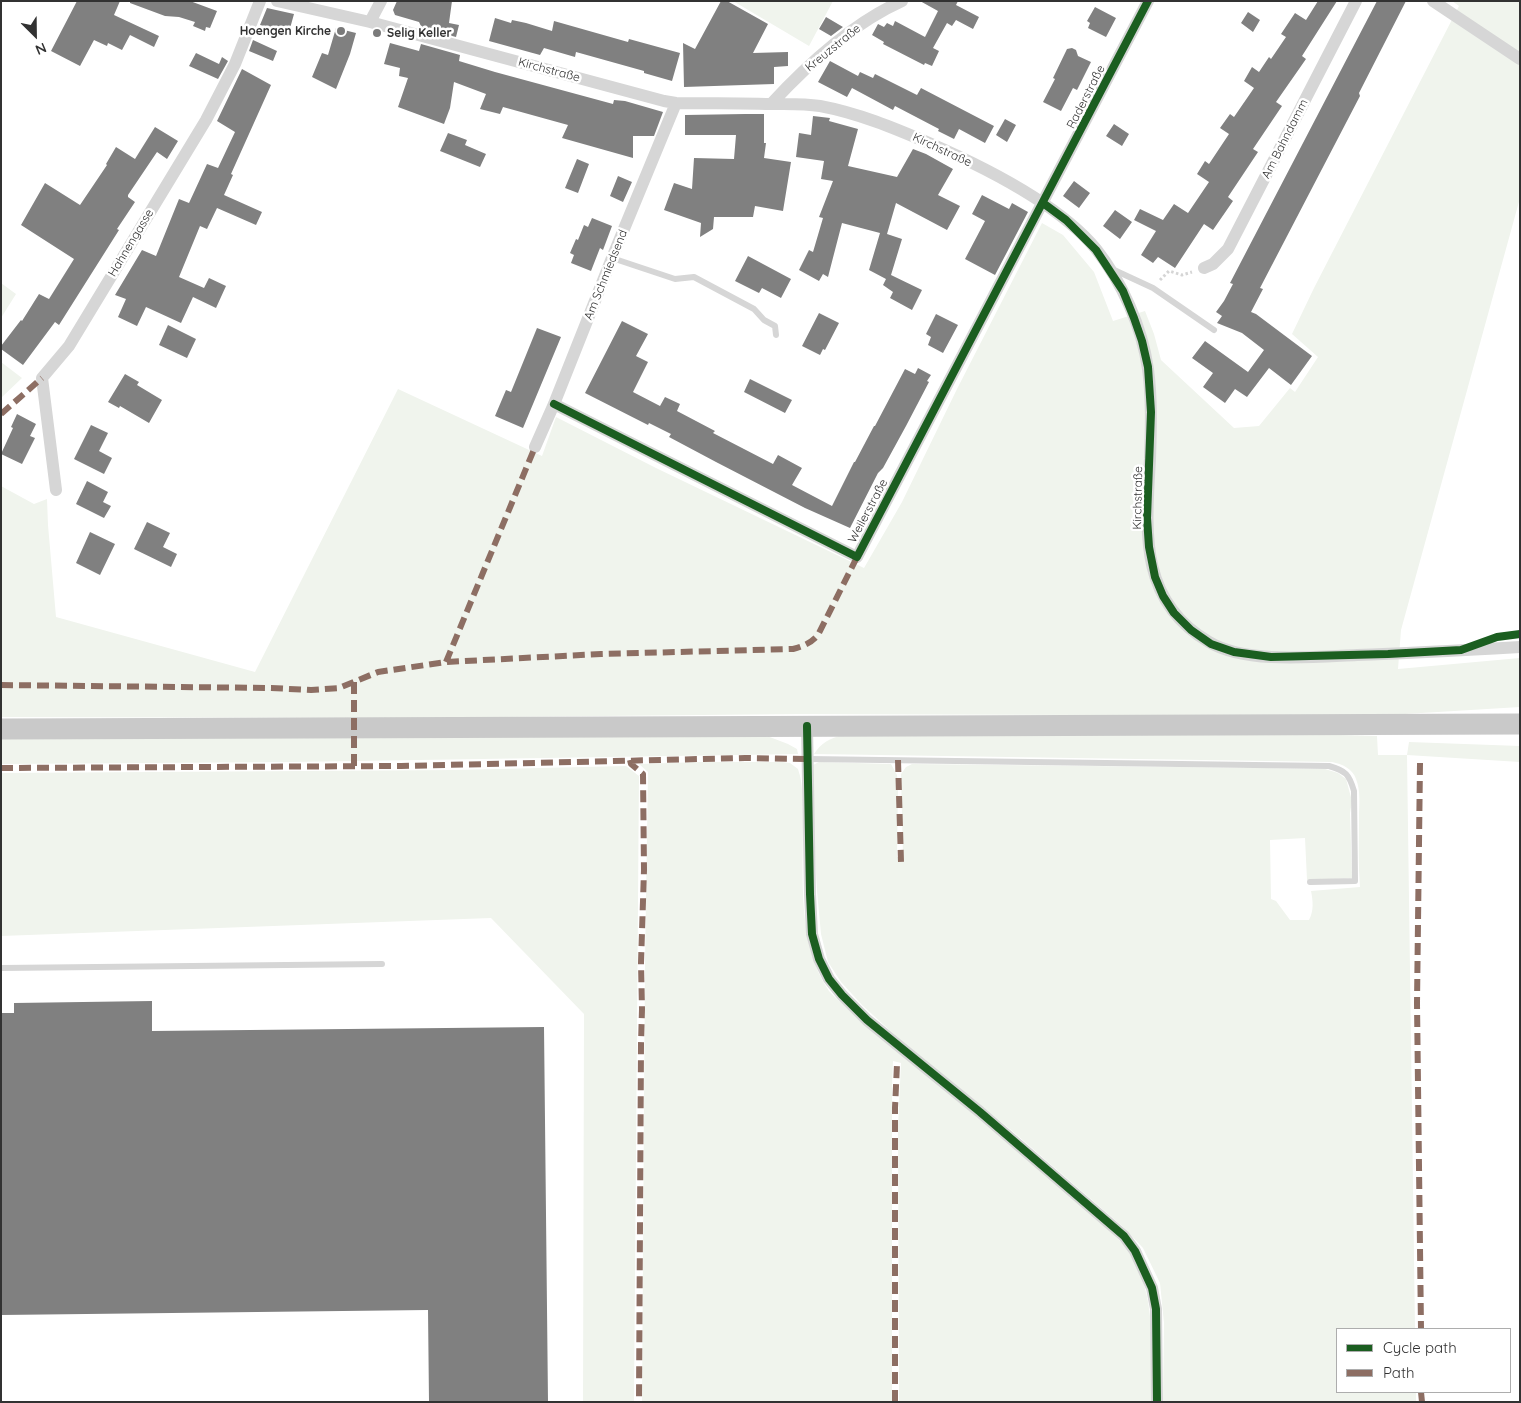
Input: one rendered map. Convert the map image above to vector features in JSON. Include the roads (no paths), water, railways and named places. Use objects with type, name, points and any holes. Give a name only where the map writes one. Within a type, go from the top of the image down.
[{"type":"main road","points":[[1,728],[1520,724]]},
{"type":"street","name":"Hahnengasse","points":[[56,490],[42,378],[69,346],[206,120],[235,64],[260,1]]},
{"type":"street","name":"Kirchstraße","points":[[277,1],[370,22],[664,101],[822,106],[889,126],[971,163],[1043,203],[1066,220],[1096,250],[1123,291],[1142,341],[1148,367],[1152,412],[1146,518],[1155,577],[1163,596],[1174,613],[1191,630],[1211,644],[1234,652],[1271,657],[1520,647]]},
{"type":"street","points":[[370,22],[381,1]]},
{"type":"street","name":"Kreuzstraße","points":[[771,104],[789,84],[835,44],[871,18],[902,1]]},
{"type":"street","name":"Raderstraße","points":[[1043,203],[1148,1]]},
{"type":"street","name":"Am Bahndamm","points":[[1204,268],[1212,264],[1228,249],[1356,1]]},
{"type":"street","points":[[1433,1],[1520,59]]},
{"type":"street","name":"Am Schmiedsend","points":[[535,448],[676,102]]},
{"type":"street","name":"Weilerstraße","points":[[554,404],[857,557],[1043,203]]},
{"type":"street","points":[[807,726],[812,934],[819,959],[829,978],[842,995],[867,1020],[980,1112],[1124,1236],[1135,1251],[1152,1288],[1156,1309],[1157,1402]]},
{"type":"lane","points":[[612,258],[675,279],[694,277],[754,309],[764,320],[775,326],[776,335]]},
{"type":"lane","points":[[1108,267],[1153,288],[1214,330]]},
{"type":"lane","points":[[807,759],[1329,766],[1342,770],[1350,777],[1354,791],[1355,881],[1310,882]]},
{"type":"lane","points":[[1,968],[382,964]]},
{"type":"place","name":"Hoengen Kirche","points":[[341,31]]},
{"type":"place","name":"Selig Keller","points":[[377,33]]}]
